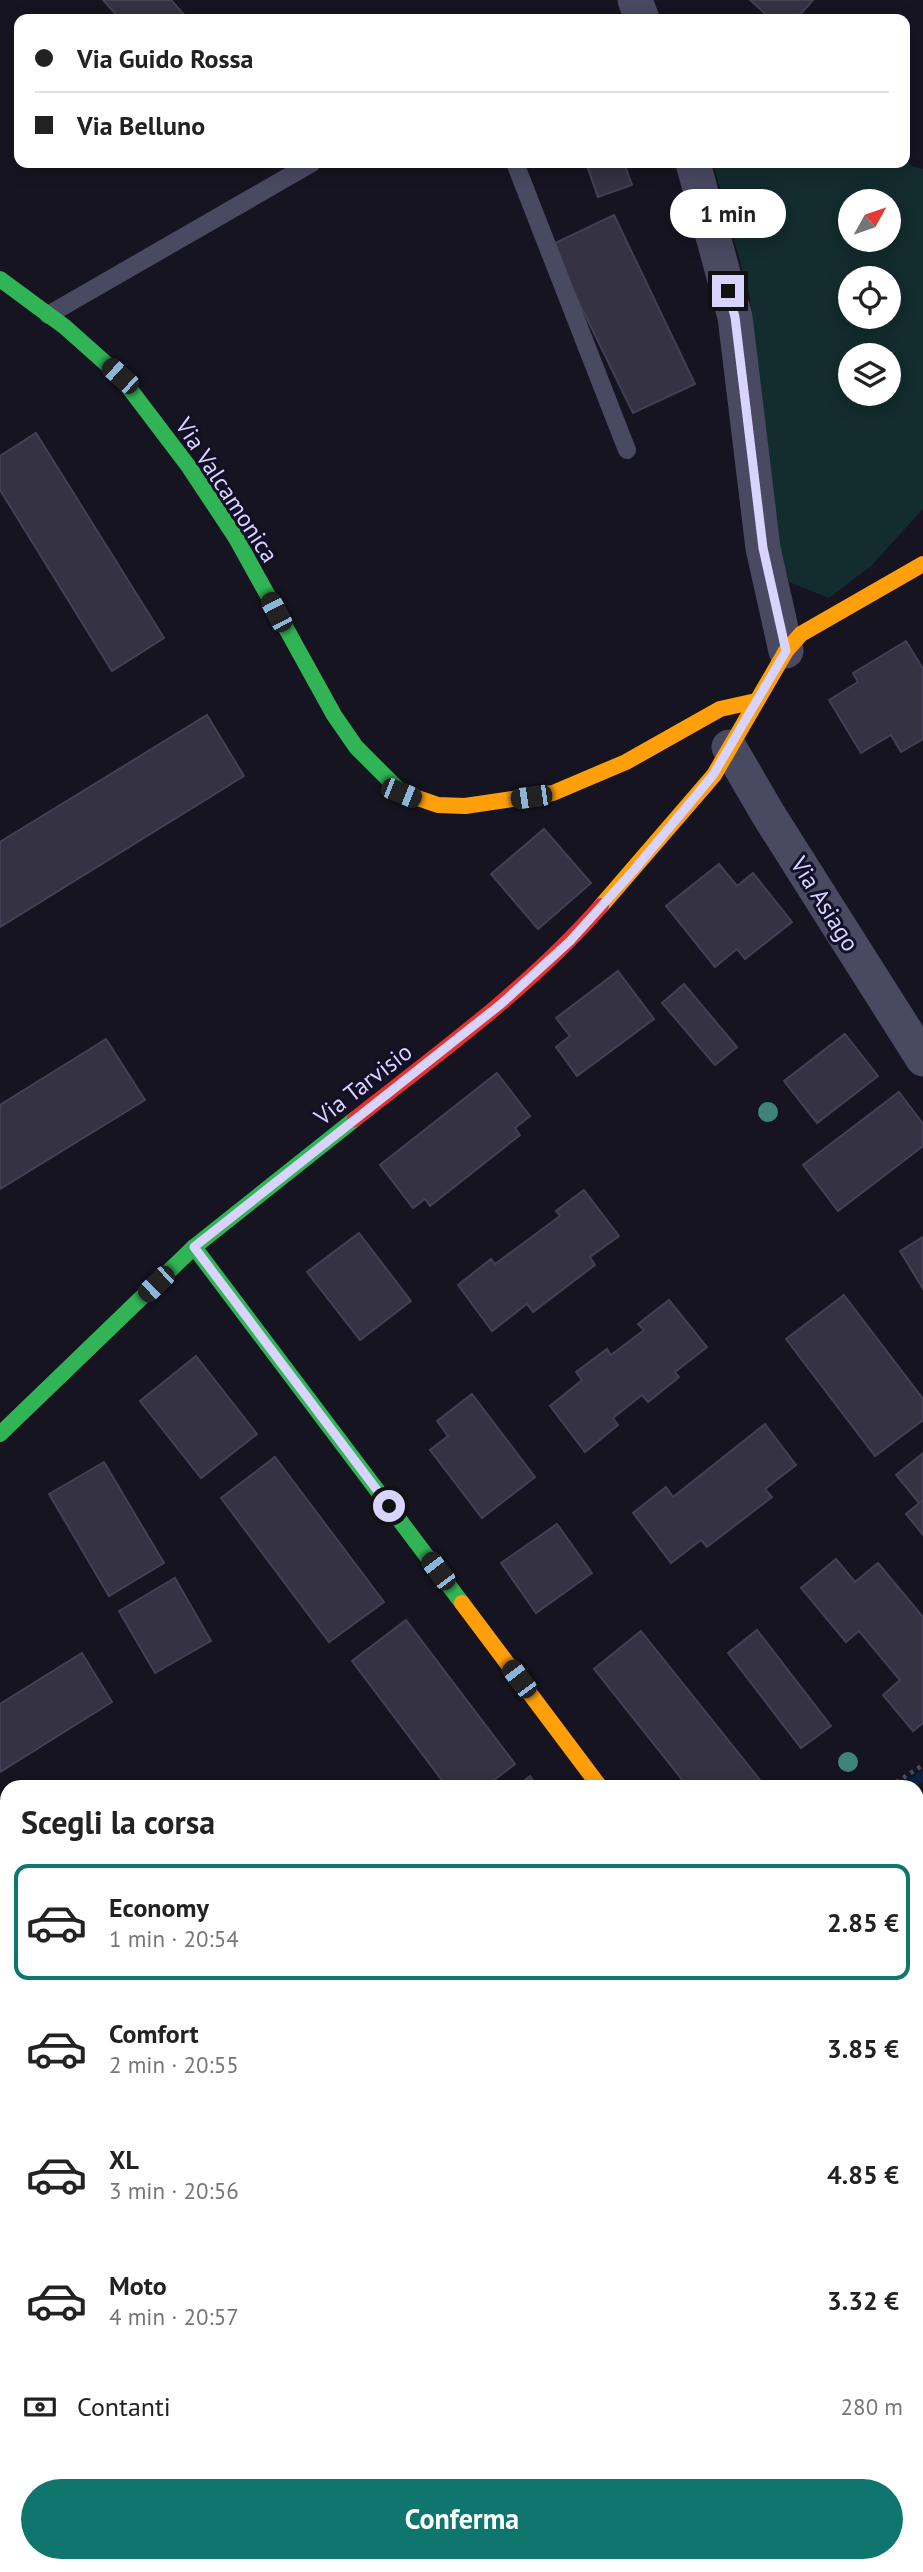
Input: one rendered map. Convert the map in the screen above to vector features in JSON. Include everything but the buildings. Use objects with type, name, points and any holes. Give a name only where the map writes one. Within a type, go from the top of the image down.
[{"type":"street","points":[[695,168],[735,317],[763,548],[797,640],[923,564]]},
{"type":"street","name":"Via Valcamonica","points":[[0,279],[48,315],[120,376],[189,467],[236,538],[334,715],[356,747],[401,793],[438,805],[465,806],[553,793],[626,762],[720,709],[756,701]]},
{"type":"street","name":"Via Tarvisio","points":[[0,1434],[194,1247],[501,1004],[570,941],[634,870],[713,775],[756,701],[797,640]]},
{"type":"street","name":"Via Asiago","points":[[729,747],[768,814],[923,1059]]},
{"type":"street","points":[[194,1247],[595,1780]]},
{"type":"lane","points":[[48,315],[303,168]]},
{"type":"lane","points":[[517,168],[627,450]]},
{"type":"path","points":[[900,1780],[923,1765]]},
{"type":"green space","points":[[910,164],[923,169],[923,509],[871,566],[829,598],[789,582],[779,543],[750,298],[714,168],[910,168]]},
{"type":"waterway","points":[[917,1780],[923,1776]]},
{"type":"traffic: fast","points":[[0,279],[65,327],[120,376],[189,467],[236,538],[334,715],[356,747],[406,794]]},
{"type":"traffic: fast","points":[[0,1434],[194,1247],[355,1119]]},
{"type":"traffic: fast","points":[[194,1247],[462,1603]]},
{"type":"traffic: slow","points":[[601,906],[714,775],[786,651],[801,634],[923,564]]},
{"type":"traffic: slow","points":[[406,794],[438,805],[465,806],[553,793],[626,762],[720,709],[756,701]]},
{"type":"traffic: slow","points":[[462,1603],[595,1780]]},
{"type":"traffic: jam","points":[[355,1119],[514,992],[601,906]]},
{"type":"route","points":[[389,1506],[194,1247],[501,1004],[570,941],[634,870],[713,775],[786,651],[763,548],[735,317],[728,291]]}]
